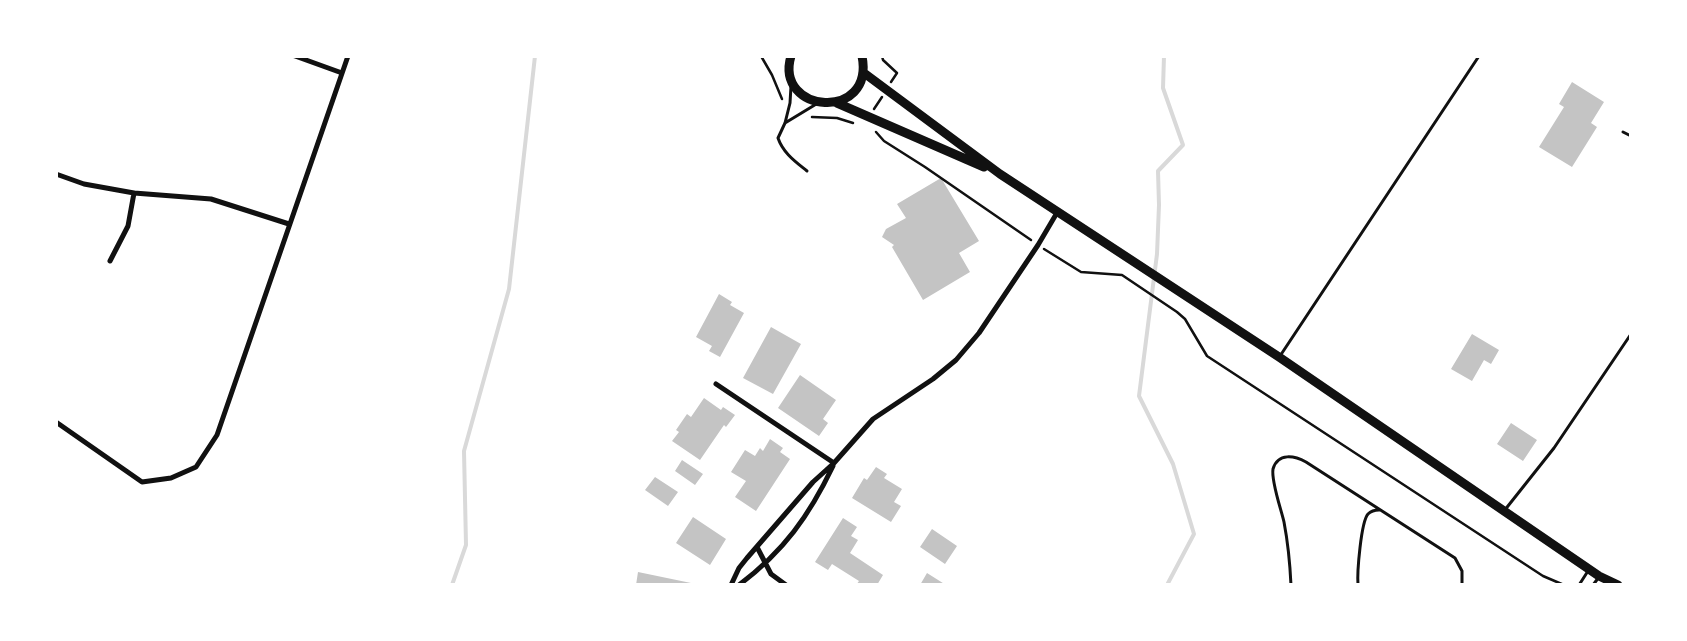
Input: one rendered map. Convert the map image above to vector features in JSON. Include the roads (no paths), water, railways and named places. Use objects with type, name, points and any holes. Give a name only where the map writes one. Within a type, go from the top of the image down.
[{"type":"main road","points":[[788,58],[789,72],[798,91],[818,103],[828,104],[847,98],[855,92],[864,73],[862,56]]},
{"type":"main road","points":[[864,73],[1000,174],[1279,357],[1589,570],[1616,584]]},
{"type":"main road","points":[[837,102],[1000,174]]},
{"type":"street","points":[[295,56],[342,72]]},
{"type":"street","points":[[56,422],[142,482],[171,478],[196,467],[217,435],[348,56]]},
{"type":"street","points":[[56,174],[84,184],[134,193],[211,199],[289,224]]},
{"type":"street","points":[[110,261],[128,226],[134,193]]},
{"type":"street","points":[[731,585],[739,568],[813,482],[834,463],[873,419],[933,379],[956,360],[979,333],[1038,245],[1058,211]]},
{"type":"street","points":[[716,384],[834,463]]},
{"type":"street","points":[[739,585],[766,563],[791,537],[820,492],[834,463]]},
{"type":"street","points":[[757,547],[771,574],[786,585]]},
{"type":"lane","points":[[1279,357],[1478,56]]},
{"type":"lane","points":[[792,81],[785,123],[778,138],[780,145],[786,153],[807,172]]},
{"type":"lane","points":[[785,123],[818,103]]},
{"type":"lane","points":[[1623,132],[1631,136]]},
{"type":"lane","points":[[1504,511],[1554,448],[1631,334]]},
{"type":"lane","points":[[1291,585],[1288,546],[1273,476],[1274,466],[1280,460],[1290,456],[1299,458],[1455,558],[1462,571],[1462,585]]},
{"type":"lane","points":[[1358,585],[1361,541],[1366,517],[1372,511],[1380,510]]},
{"type":"lane","points":[[1579,585],[1589,570]]},
{"type":"lane","points":[[1593,585],[1599,576]]},
{"type":"waterway","points":[[452,585],[466,545],[464,451],[509,289],[535,56]]},
{"type":"waterway","points":[[1164,56],[1163,88],[1183,145],[1158,171],[1157,254],[1139,396],[1173,464],[1194,534],[1167,585]]}]
